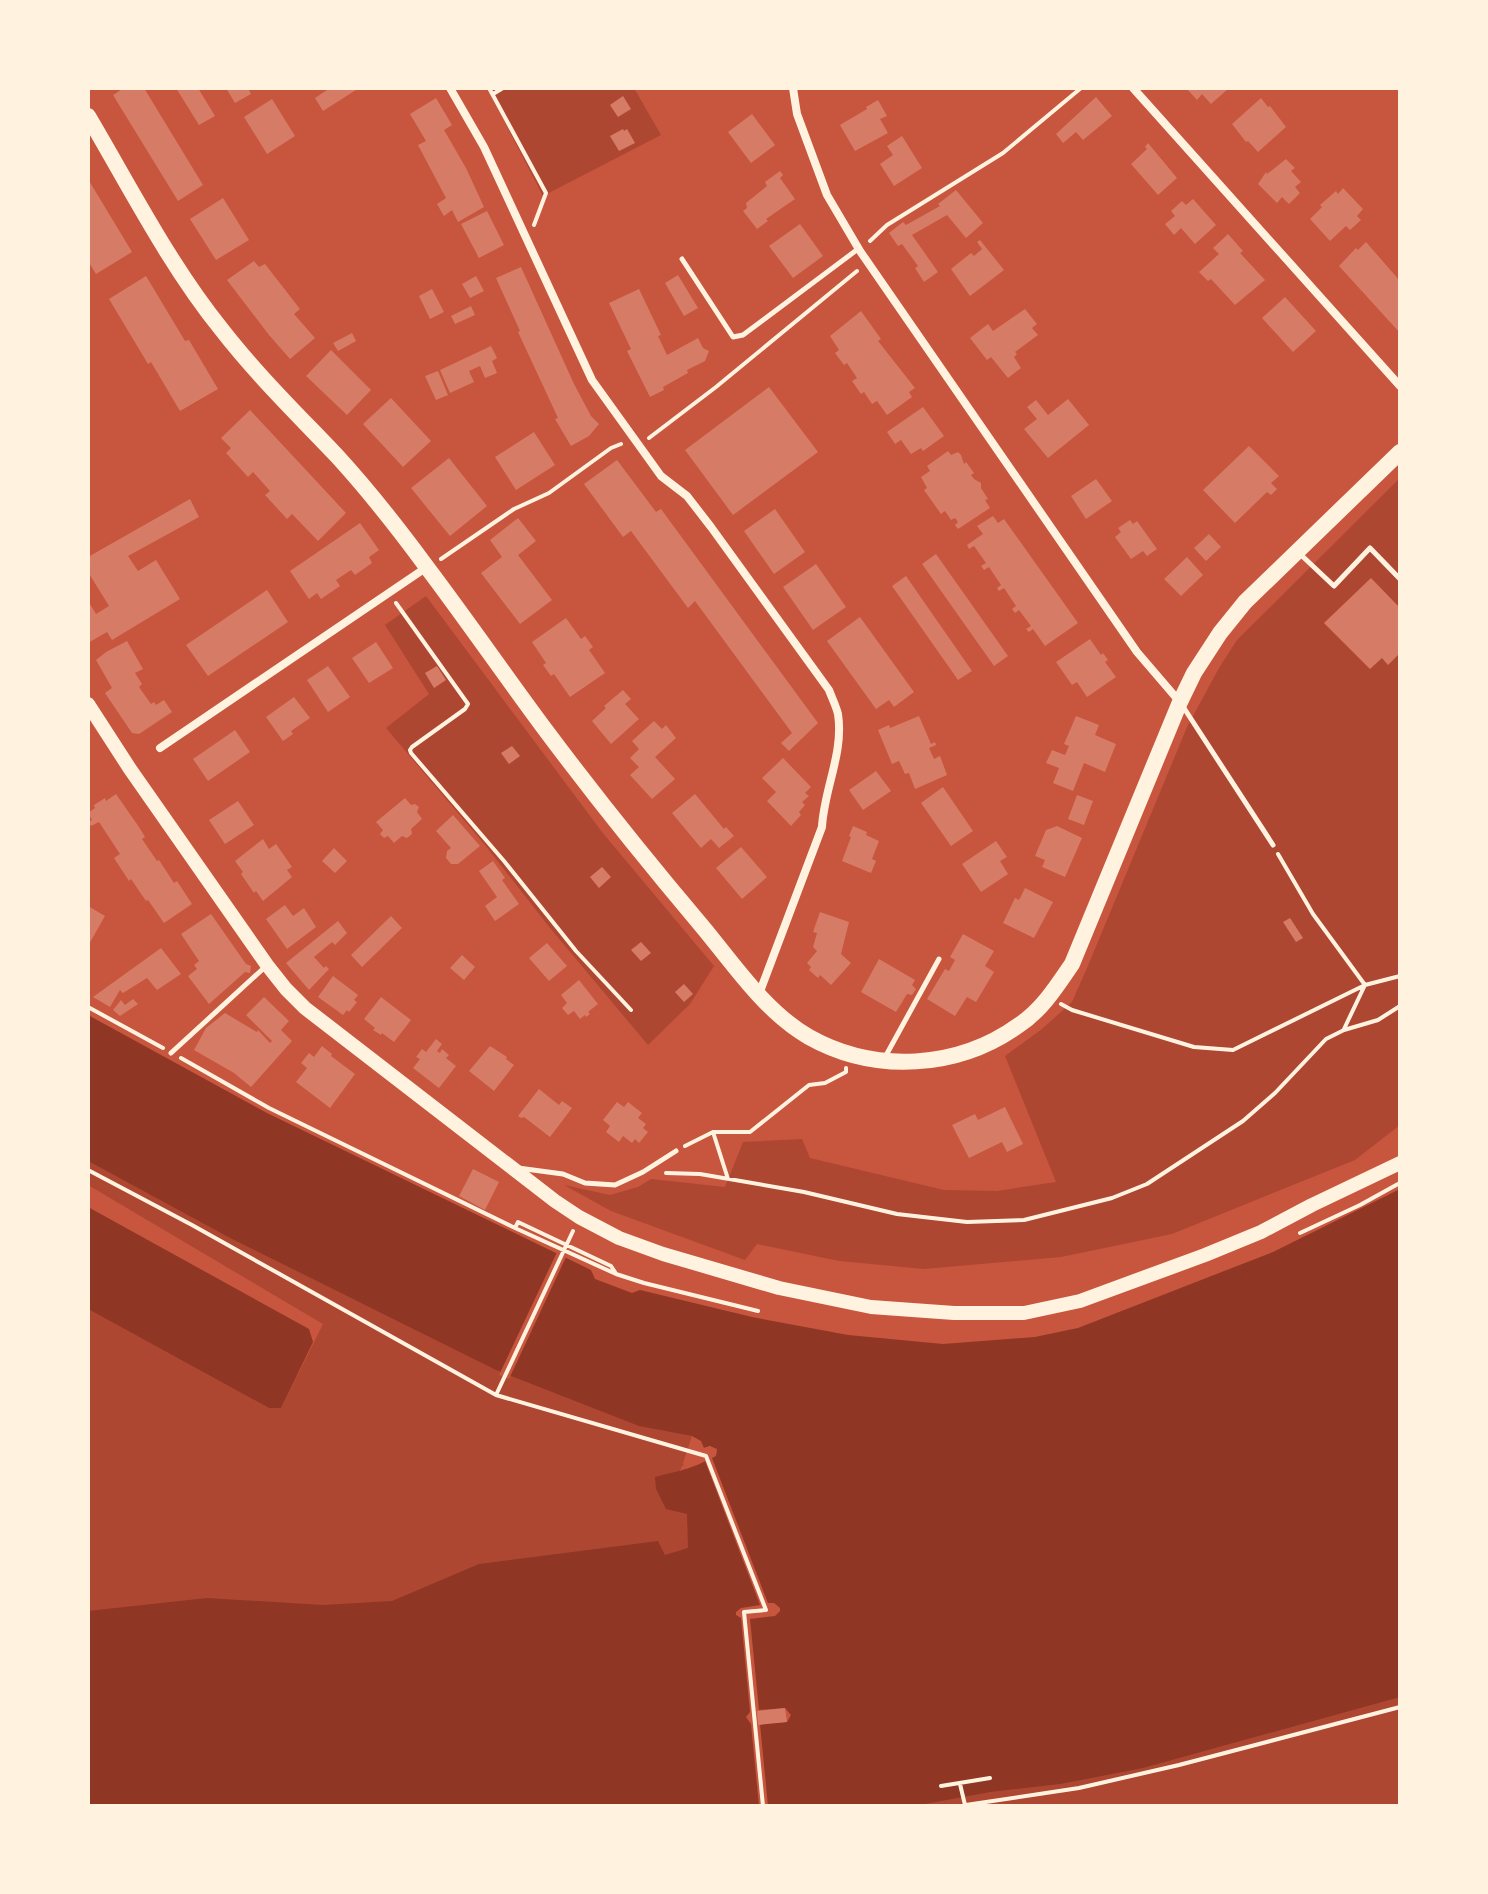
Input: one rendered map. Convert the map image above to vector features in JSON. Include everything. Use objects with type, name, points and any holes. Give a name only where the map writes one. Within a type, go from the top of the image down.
[{"type":"main road","points":[[88,116],[182,275],[220,329],[377,502],[624,832],[786,1022],[832,1048],[859,1056],[900,1063],[943,1059],[982,1047],[1021,1024],[1048,998],[1072,964],[1194,673],[1245,602],[1400,452]]},
{"type":"street","points":[[450,88],[484,147],[592,380],[661,476],[687,496],[829,690],[838,712],[836,761],[823,810],[822,827],[759,994]]},
{"type":"street","points":[[793,88],[797,114],[827,195],[860,250],[1137,652],[1180,702]]},
{"type":"street","points":[[1133,88],[1400,386]]},
{"type":"street","points":[[160,748],[427,567]]},
{"type":"street","points":[[88,704],[267,965],[305,1008],[509,1167],[579,1217],[619,1238],[663,1254],[779,1288],[871,1307],[954,1313],[1024,1313],[1080,1301],[1205,1255],[1261,1232],[1400,1163]]},
{"type":"lane","points":[[682,259],[733,337],[743,335],[860,250]]},
{"type":"lane","points":[[1297,550],[1334,586],[1370,548],[1400,579]]},
{"type":"lane","points":[[1180,702],[1273,845]]},
{"type":"lane","points":[[883,1060],[939,959]]},
{"type":"lane","points":[[171,1053],[267,965]]},
{"type":"lane","points":[[509,1167],[563,1174],[585,1183],[615,1185],[676,1151]]},
{"type":"path","points":[[489,88],[546,193],[527,242]]},
{"type":"path","points":[[493,94],[503,88]]},
{"type":"path","points":[[860,250],[887,225],[1003,153],[1081,88]]},
{"type":"path","points":[[427,567],[514,509],[549,493],[617,445],[636,443],[654,436],[868,262]]},
{"type":"path","points":[[389,593],[468,704],[412,747],[411,753],[576,951],[631,1010]]},
{"type":"path","points":[[1273,845],[1313,914],[1365,985]]},
{"type":"path","points":[[1048,998],[1072,1010],[1194,1047],[1233,1050],[1365,985],[1400,976]]},
{"type":"path","points":[[1344,1030],[1365,985]]},
{"type":"path","points":[[643,1172],[700,1174],[804,1192],[897,1214],[967,1222],[1024,1220],[1112,1198],[1147,1184],[1243,1121],[1275,1093],[1326,1039],[1378,1020],[1400,1006]]},
{"type":"path","points":[[88,1007],[269,1108],[616,1274],[758,1311]]},
{"type":"path","points":[[676,1151],[713,1132],[750,1132],[809,1085],[825,1083],[846,1072],[846,1068]]},
{"type":"path","points":[[713,1132],[728,1179]]},
{"type":"path","points":[[88,1170],[496,1395],[706,1456],[766,1610],[744,1612],[763,1806]]},
{"type":"path","points":[[1300,1233],[1400,1183]]},
{"type":"path","points":[[515,1228],[518,1222],[611,1266],[616,1274]]},
{"type":"path","points":[[496,1395],[566,1244]]},
{"type":"path","points":[[960,1783],[962,1806],[1079,1788],[1400,1707]]},
{"type":"path","points":[[941,1786],[990,1778]]},
{"type":"shaded area","points":[[487,88],[634,88],[661,135],[543,196]]},
{"type":"shaded area","points":[[1400,478],[1400,1125],[1355,1160],[1172,1234],[1061,1257],[924,1269],[839,1261],[757,1244],[745,1260],[611,1211],[564,1185],[610,1195],[638,1187],[651,1179],[725,1187],[743,1142],[802,1139],[810,1158],[944,1190],[997,1191],[1056,1182],[1005,1056],[1072,1002],[1187,727],[1237,640]]},
{"type":"shaded area","points":[[426,596],[602,832],[714,966],[690,1004],[648,1045],[386,728],[429,694],[385,625]]},
{"type":"shaded area","points":[[88,1015],[267,1113],[591,1270],[595,1279],[632,1293],[640,1290],[752,1317],[848,1335],[943,1344],[1035,1337],[1078,1328],[1273,1252],[1400,1189],[1400,1697],[1143,1768],[914,1806],[88,1806],[88,1611],[207,1598],[323,1605],[392,1601],[479,1564],[658,1541],[665,1555],[688,1548],[687,1514],[666,1509],[656,1489],[655,1477],[697,1465],[717,1452],[710,1446],[704,1448],[701,1441],[692,1436],[639,1426],[496,1370],[228,1237],[88,1161]]},
{"type":"shaded area","points":[[88,1161],[228,1237],[357,1301],[669,1430],[692,1436],[683,1463],[741,1591],[1400,1369],[1400,1806],[88,1806],[88,1309],[269,1408],[281,1408],[323,1324],[88,1185]]},
{"type":"shaded area","points":[[88,1207],[309,1329],[313,1342],[281,1408],[269,1408],[88,1309]]},
{"type":"pier","points":[[558,1250],[567,1255],[509,1379],[499,1375]]},
{"type":"pier","points":[[699,1446],[717,1449],[716,1456],[712,1458],[768,1603],[780,1608],[775,1616],[750,1619],[759,1710],[785,1708],[791,1715],[787,1722],[760,1724],[768,1806],[759,1806],[751,1724],[746,1717],[750,1712],[741,1618],[736,1615],[741,1608],[760,1605],[705,1461],[680,1471],[682,1466],[713,1451],[703,1451]]},
{"type":"building","points":[[124,88],[144,88],[203,185],[178,201],[113,95]]},
{"type":"building","points":[[176,88],[198,88],[215,116],[199,125]]},
{"type":"building","points":[[226,88],[248,88],[251,94],[235,103]]},
{"type":"building","points":[[330,88],[359,88],[323,111],[315,98]]},
{"type":"building","points":[[1186,88],[1229,88],[1211,104],[1202,94],[1197,100]]},
{"type":"building","points":[[623,96],[631,109],[618,117],[610,105]]},
{"type":"building","points":[[1096,97],[1112,116],[1083,140],[1076,132],[1063,143],[1056,134]]},
{"type":"building","points":[[436,98],[452,125],[444,130],[484,207],[458,222],[452,210],[444,216],[437,204],[446,198],[418,145],[426,141],[410,114]]},
{"type":"building","points":[[1261,98],[1286,127],[1258,152],[1232,124]]},
{"type":"building","points":[[272,99],[295,136],[267,154],[244,117]]},
{"type":"building","points":[[878,100],[887,116],[880,119],[888,133],[855,151],[840,125]]},
{"type":"building","points":[[752,114],[775,145],[751,163],[728,132]]},
{"type":"building","points":[[627,129],[635,143],[619,151],[610,136]]},
{"type":"building","points":[[902,136],[922,168],[894,186],[880,164],[893,155],[887,146]]},
{"type":"building","points":[[1148,143],[1177,178],[1158,195],[1131,164],[1147,149]]},
{"type":"building","points":[[1286,159],[1295,168],[1291,171],[1301,182],[1295,187],[1300,193],[1289,204],[1282,197],[1277,203],[1258,184],[1266,172]]},
{"type":"building","points":[[780,171],[783,175],[780,178],[795,199],[757,229],[743,211],[747,208],[746,203]]},
{"type":"building","points":[[88,179],[132,252],[96,274],[88,261]]},
{"type":"building","points":[[1343,188],[1363,209],[1357,216],[1361,220],[1350,230],[1346,226],[1330,241],[1310,219],[1322,207],[1320,205]]},
{"type":"building","points":[[956,190],[983,223],[966,238],[947,215],[912,235],[938,272],[924,282],[915,268],[918,266],[902,244],[898,246],[889,233],[903,222],[906,225],[940,206],[938,204]]},
{"type":"building","points":[[223,198],[249,240],[216,260],[190,219]]},
{"type":"building","points":[[1193,199],[1216,225],[1195,244],[1181,228],[1174,235],[1165,224],[1175,216],[1171,211],[1182,201],[1186,205]]},
{"type":"building","points":[[487,211],[504,245],[479,258],[461,224]]},
{"type":"building","points":[[800,224],[823,256],[793,278],[769,246]]},
{"type":"building","points":[[1228,234],[1243,251],[1240,253],[1265,280],[1235,305],[1211,279],[1208,281],[1199,272],[1219,254],[1213,248]]},
{"type":"building","points":[[980,240],[1004,270],[970,296],[951,269],[971,253],[974,256],[982,249],[977,242]]},
{"type":"building","points":[[1366,242],[1400,281],[1400,333],[1339,266]]},
{"type":"building","points":[[254,261],[259,267],[265,264],[300,309],[294,314],[315,338],[290,359],[227,280]]},
{"type":"building","points":[[521,267],[574,384],[591,416],[599,424],[589,436],[571,446],[555,419],[558,418],[496,278]]},
{"type":"building","points":[[678,275],[698,308],[684,316],[665,283]]},
{"type":"building","points":[[146,276],[218,389],[180,411],[109,299]]},
{"type":"building","points":[[476,276],[484,291],[470,298],[462,284]]},
{"type":"building","points":[[432,289],[444,312],[430,319],[419,296]]},
{"type":"building","points":[[639,289],[667,355],[698,338],[703,348],[709,351],[705,361],[650,397],[627,351],[631,349],[609,303]]},
{"type":"building","points":[[1285,297],[1316,331],[1293,352],[1262,318]]},
{"type":"building","points":[[471,306],[475,315],[455,324],[451,316]]},
{"type":"building","points":[[1025,309],[1037,324],[1032,328],[1038,335],[1015,352],[1014,357],[1021,368],[1008,378],[991,357],[987,360],[970,338],[988,324],[993,331]]},
{"type":"building","points":[[861,311],[881,339],[878,341],[915,388],[909,392],[912,397],[887,415],[877,401],[872,404],[864,392],[861,394],[852,381],[857,378],[847,363],[844,365],[835,353],[839,350],[830,336]]},
{"type":"building","points":[[352,333],[356,341],[338,351],[333,343]]},
{"type":"building","points":[[491,346],[497,358],[492,361],[497,373],[485,378],[480,366],[469,371],[474,382],[450,393],[440,370]]},
{"type":"building","points":[[331,350],[371,390],[347,415],[306,376]]},
{"type":"building","points":[[438,371],[448,395],[436,400],[425,376]]},
{"type":"building","points":[[769,387],[818,452],[733,515],[685,450]]},
{"type":"building","points":[[391,398],[431,441],[403,467],[363,424]]},
{"type":"building","points":[[1068,399],[1089,425],[1048,458],[1024,429],[1037,419],[1027,407],[1036,400],[1048,415]]},
{"type":"building","points":[[923,407],[944,436],[923,451],[921,448],[911,454],[901,440],[895,444],[887,432]]},
{"type":"building","points":[[250,410],[346,513],[318,541],[292,514],[287,519],[265,495],[270,491],[253,472],[248,477],[226,453],[231,448],[221,438]]},
{"type":"building","points":[[534,432],[555,465],[516,490],[495,457]]},
{"type":"building","points":[[1249,446],[1279,476],[1271,483],[1277,489],[1271,495],[1267,492],[1235,523],[1203,490]]},
{"type":"building","points":[[948,451],[951,455],[958,452],[961,455],[964,464],[966,462],[974,473],[971,475],[981,483],[990,508],[958,529],[955,518],[951,520],[945,511],[941,514],[924,490],[927,488],[921,477],[930,471],[927,466]]},
{"type":"building","points":[[449,458],[487,506],[450,536],[411,488]]},
{"type":"building","points":[[617,460],[656,512],[661,509],[818,723],[789,751],[781,743],[792,733],[695,601],[688,608],[631,531],[623,537],[584,484]]},
{"type":"building","points":[[1096,479],[1112,501],[1086,519],[1071,496]]},
{"type":"building","points":[[190,499],[199,517],[128,556],[138,571],[156,560],[180,599],[112,640],[107,632],[88,643],[88,601],[96,614],[109,606],[88,572],[88,557]]},
{"type":"building","points":[[775,509],[805,552],[774,574],[744,531]]},
{"type":"building","points":[[993,516],[998,523],[1004,519],[1078,623],[1045,646],[1033,629],[1029,632],[1026,629],[1031,626],[1019,610],[1015,613],[1012,609],[1016,606],[1004,588],[999,591],[997,588],[1001,585],[989,567],[984,570],[981,566],[986,563],[974,546],[969,549],[967,545],[983,534],[977,526]]},
{"type":"building","points":[[518,518],[536,541],[518,555],[552,600],[520,624],[481,573],[502,557],[490,540]]},
{"type":"building","points":[[1130,520],[1133,524],[1137,521],[1157,549],[1147,556],[1143,551],[1131,559],[1115,537],[1121,532],[1118,528]]},
{"type":"building","points":[[360,523],[379,550],[369,557],[372,563],[355,575],[351,570],[336,580],[340,586],[321,599],[317,593],[309,599],[290,571]]},
{"type":"building","points":[[1209,534],[1221,547],[1206,561],[1194,548]]},
{"type":"building","points":[[936,554],[1008,656],[994,666],[922,564]]},
{"type":"building","points":[[1187,557],[1203,575],[1181,596],[1164,579]]},
{"type":"building","points":[[816,564],[846,607],[813,630],[783,587]]},
{"type":"building","points":[[906,576],[972,671],[958,680],[892,586]]},
{"type":"building","points":[[1371,578],[1400,608],[1400,653],[1388,665],[1382,658],[1370,669],[1324,623]]},
{"type":"building","points":[[267,590],[288,622],[208,676],[186,645]]},
{"type":"building","points":[[860,617],[914,692],[894,707],[889,700],[876,709],[827,641]]},
{"type":"building","points":[[566,618],[581,639],[585,636],[593,647],[589,650],[605,673],[570,697],[554,674],[551,676],[543,665],[546,663],[532,642]]},
{"type":"building","points":[[1090,639],[1108,660],[1105,662],[1116,677],[1087,697],[1077,682],[1072,685],[1056,662]]},
{"type":"building","points":[[127,641],[143,669],[135,673],[142,684],[139,687],[151,704],[154,702],[156,705],[164,700],[172,712],[139,734],[132,733],[105,693],[112,688],[96,660]]},
{"type":"building","points":[[376,642],[393,668],[369,683],[352,658]]},
{"type":"building","points":[[328,666],[350,697],[328,712],[307,680]]},
{"type":"building","points":[[437,666],[446,680],[434,688],[425,673]]},
{"type":"building","points":[[623,690],[631,699],[625,704],[639,719],[611,744],[592,721]]},
{"type":"building","points":[[294,697],[310,718],[291,731],[293,734],[283,741],[266,717]]},
{"type":"building","points":[[919,716],[931,744],[935,742],[936,745],[929,748],[934,759],[940,756],[947,775],[915,789],[909,773],[905,774],[899,761],[892,764],[878,730]]},
{"type":"building","points":[[1076,716],[1099,725],[1095,735],[1116,744],[1105,772],[1084,763],[1073,791],[1053,783],[1059,768],[1046,763],[1052,750],[1065,755],[1069,746],[1064,744]]},
{"type":"building","points":[[654,721],[662,729],[666,725],[676,738],[655,757],[675,779],[652,799],[630,775],[639,767],[630,758],[639,749],[632,741]]},
{"type":"building","points":[[235,730],[250,752],[208,781],[193,759]]},
{"type":"building","points":[[512,746],[520,756],[509,764],[501,753]]},
{"type":"building","points":[[783,758],[811,787],[805,793],[809,796],[802,802],[805,805],[799,812],[801,815],[791,826],[767,801],[776,792],[762,778]]},
{"type":"building","points":[[876,771],[891,791],[863,810],[849,790]]},
{"type":"building","points":[[943,787],[973,831],[951,846],[921,803]]},
{"type":"building","points":[[116,794],[157,861],[174,883],[177,881],[192,904],[164,923],[114,858],[120,854],[99,822],[91,826],[88,822],[92,820],[88,813],[95,808],[94,805]]},
{"type":"building","points":[[695,794],[724,829],[726,827],[734,836],[719,848],[711,839],[701,848],[672,813]]},
{"type":"building","points":[[1077,795],[1093,801],[1084,825],[1068,819]]},
{"type":"building","points":[[405,798],[411,805],[419,807],[417,812],[422,819],[411,829],[412,834],[407,838],[402,836],[394,843],[388,836],[384,838],[380,834],[383,830],[376,822]]},
{"type":"building","points":[[238,801],[254,825],[225,844],[209,820]]},
{"type":"building","points":[[453,815],[480,846],[458,864],[451,864],[446,858],[451,848],[436,831]]},
{"type":"building","points":[[853,826],[879,841],[872,859],[876,861],[871,873],[842,861]]},
{"type":"building","points":[[1057,826],[1082,838],[1065,877],[1042,867],[1045,860],[1035,856],[1046,830]]},
{"type":"building","points":[[263,839],[269,849],[276,844],[292,867],[287,870],[292,877],[263,901],[256,891],[254,893],[235,861]]},
{"type":"building","points":[[996,841],[1007,857],[1000,861],[1008,874],[981,892],[962,864]]},
{"type":"building","points":[[741,847],[767,877],[742,899],[716,868]]},
{"type":"building","points":[[334,848],[347,861],[335,873],[322,861]]},
{"type":"building","points":[[493,861],[519,904],[495,921],[485,906],[497,897],[479,871]]},
{"type":"building","points":[[602,867],[611,877],[599,888],[590,877]]},
{"type":"building","points":[[1025,888],[1053,902],[1034,938],[1003,923],[1015,898],[1019,900]]},
{"type":"building","points":[[285,905],[293,916],[304,908],[316,927],[287,949],[266,919]]},
{"type":"building","points":[[88,906],[105,916],[88,946]]},
{"type":"building","points":[[820,912],[849,922],[841,954],[851,963],[831,985],[809,970],[811,967],[807,963],[817,951],[813,947],[817,933],[813,932]]},
{"type":"building","points":[[211,914],[246,964],[251,966],[250,973],[245,972],[209,1004],[188,976],[197,969],[194,965],[199,961],[181,934]]},
{"type":"building","points":[[391,916],[402,928],[362,967],[351,955]]},
{"type":"building","points":[[1290,918],[1303,938],[1296,942],[1283,922]]},
{"type":"building","points":[[338,921],[347,933],[335,945],[332,942],[314,957],[329,969],[309,990],[286,963]]},
{"type":"building","points":[[963,934],[994,951],[985,966],[994,972],[976,1002],[967,997],[955,1016],[927,999],[945,969],[949,971],[955,960],[950,957]]},
{"type":"building","points":[[641,942],[651,953],[641,961],[631,950]]},
{"type":"building","points":[[547,943],[567,966],[549,981],[529,958]]},
{"type":"building","points":[[161,948],[181,974],[157,990],[147,978],[123,993],[120,990],[110,1007],[93,997]]},
{"type":"building","points":[[462,955],[475,967],[464,980],[450,968]]},
{"type":"building","points":[[879,959],[915,980],[912,985],[916,989],[912,995],[907,994],[896,1012],[861,992]]},
{"type":"building","points":[[333,976],[358,995],[354,1000],[357,1002],[343,1015],[318,997]]},
{"type":"building","points":[[579,980],[598,1004],[588,1012],[590,1014],[580,1019],[574,1011],[568,1015],[562,1008],[567,1003],[561,995]]},
{"type":"building","points":[[684,984],[693,994],[684,1002],[675,992]]},
{"type":"building","points":[[264,997],[289,1021],[281,1030],[292,1041],[251,1087],[234,1073],[194,1050],[206,1028],[225,1013],[258,1030],[270,1043],[272,1041],[246,1015]]},
{"type":"building","points":[[381,997],[411,1020],[394,1042],[373,1030],[375,1028],[364,1019]]},
{"type":"building","points":[[133,999],[138,1004],[120,1016],[113,1010],[121,1000],[125,1005]]},
{"type":"building","points":[[436,1039],[442,1044],[437,1051],[440,1053],[442,1049],[449,1055],[446,1058],[456,1066],[439,1088],[413,1068],[420,1059],[416,1057],[422,1049],[426,1052]]},
{"type":"building","points":[[322,1046],[355,1074],[330,1108],[296,1082],[307,1068],[301,1063],[309,1053],[314,1057]]},
{"type":"building","points":[[490,1046],[514,1065],[494,1091],[469,1071]]},
{"type":"building","points":[[539,1089],[559,1105],[562,1101],[572,1108],[550,1137],[524,1117],[518,1116]]},
{"type":"building","points":[[617,1102],[624,1107],[628,1102],[642,1113],[638,1118],[646,1124],[643,1128],[648,1132],[639,1143],[635,1139],[632,1143],[623,1136],[619,1142],[606,1132],[610,1126],[603,1120]]},
{"type":"building","points":[[1005,1107],[1023,1144],[1007,1152],[1002,1142],[969,1158],[952,1125],[975,1114],[978,1120]]},
{"type":"building","points":[[473,1169],[499,1182],[485,1210],[459,1196]]},
{"type":"building","points":[[785,1708],[787,1722],[758,1725],[757,1711]]}]
